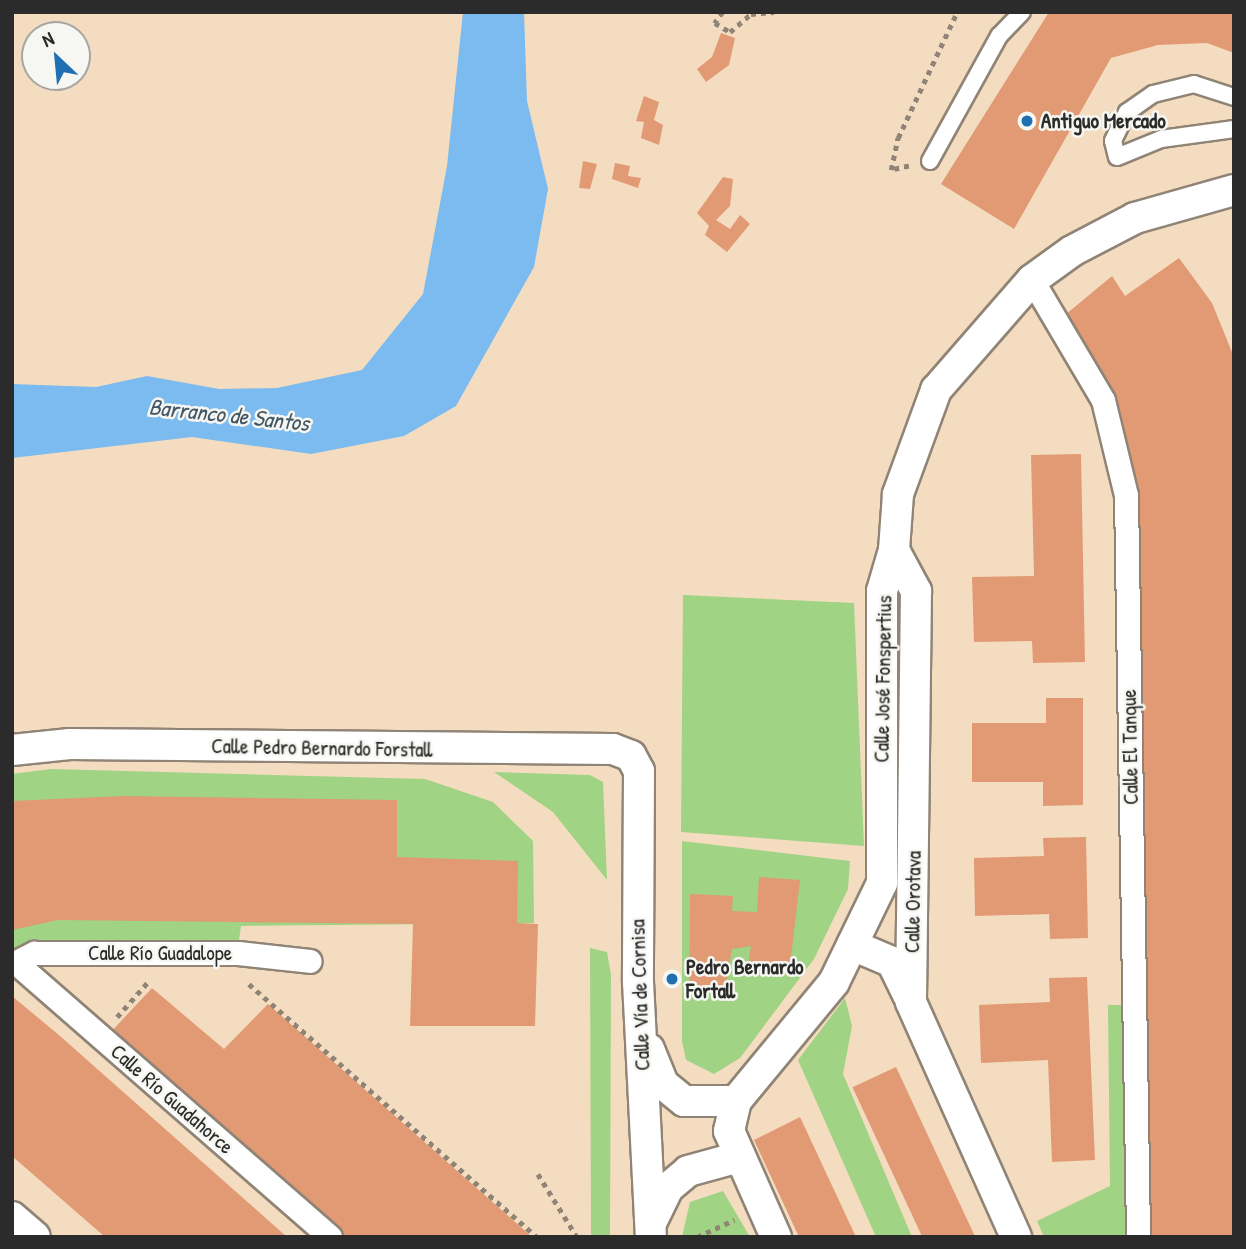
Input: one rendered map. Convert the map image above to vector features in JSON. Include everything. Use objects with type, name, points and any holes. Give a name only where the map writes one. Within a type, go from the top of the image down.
[{"type":"street","name":"Calle José Fonspertius","points":[[734,1144],[736,1101],[834,982],[882,883],[882,591],[894,550],[898,494],[936,390],[1032,280],[1135,218],[1234,190]]},
{"type":"street","name":"Calle El Tanque","points":[[1032,280],[1103,400],[1126,495],[1138,1237]]},
{"type":"street","name":"Calle Orotava","points":[[894,550],[916,592],[911,1002],[1016,1237]]},
{"type":"street","name":"Calle Pedro Bernardo Forstall","points":[[12,750],[70,744],[614,749],[631,756]]},
{"type":"street","name":"Calle Vía de Cornisa","points":[[631,756],[639,771],[640,1026],[651,1229]]},
{"type":"street","points":[[852,945],[892,961],[911,1002]]},
{"type":"street","name":"Calle Río Guadalope","points":[[14,963],[34,953],[214,953],[310,961]]},
{"type":"street","name":"Calle Río Guadahorce","points":[[14,963],[330,1237]]},
{"type":"street","points":[[640,1026],[663,1084],[684,1101]]},
{"type":"street","points":[[688,1171],[646,1134],[661,1112],[684,1101],[736,1101]]},
{"type":"street","points":[[651,1229],[668,1188],[688,1171],[734,1144],[776,1237]]},
{"type":"street","points":[[12,1217],[35,1237]]},
{"type":"lane","points":[[930,161],[999,36],[1022,12]]},
{"type":"lane","points":[[1234,97],[1194,84],[1153,94],[1127,111],[1112,141],[1117,157],[1161,139],[1234,129]]},
{"type":"path","points":[[723,12],[715,23],[730,32],[751,15],[774,12]]},
{"type":"path","points":[[930,161],[891,170],[898,138],[957,12]]},
{"type":"path","points":[[100,1036],[174,953]]},
{"type":"path","points":[[214,953],[537,1237]]},
{"type":"path","points":[[538,1174],[577,1237]]},
{"type":"path","points":[[696,1237],[762,1206]]},
{"type":"green space","points":[[683,595],[854,603],[864,846],[681,832]]},
{"type":"green space","points":[[51,769],[425,779],[493,802],[533,841],[534,923],[241,926],[239,940],[54,940],[12,955],[12,774]]},
{"type":"green space","points":[[494,772],[590,775],[603,782],[607,880],[553,812]]},
{"type":"green space","points":[[682,841],[850,861],[848,889],[814,959],[740,1058],[714,1074],[686,1060],[682,1041]]},
{"type":"green space","points":[[590,948],[607,952],[611,975],[610,1237],[591,1237]]},
{"type":"green space","points":[[845,998],[852,1026],[843,1074],[912,1237],[876,1237],[798,1060]]},
{"type":"green space","points":[[1108,1005],[1125,1005],[1128,1237],[1044,1237],[1037,1221],[1110,1186]]},
{"type":"green space","points":[[723,1191],[750,1237],[682,1237],[690,1202]]},
{"type":"water","name":"Barranco de Santos","points":[[463,12],[524,12],[527,101],[548,189],[534,267],[456,406],[404,436],[311,454],[192,437],[12,458],[12,384],[96,387],[147,376],[219,389],[277,388],[362,370],[423,294],[447,166]]},
{"type":"building","name":"Antiguo Mercado","points":[[1049,12],[1234,12],[1234,53],[1207,43],[1158,45],[1111,58],[1014,229],[941,184]]},
{"type":"building","points":[[721,33],[735,38],[729,65],[706,82],[697,69],[712,57]]},
{"type":"building","points":[[644,96],[659,102],[654,120],[663,125],[659,145],[641,138],[644,122],[636,121]]},
{"type":"building","points":[[583,161],[597,164],[590,189],[579,188]]},
{"type":"building","points":[[615,163],[630,166],[628,176],[641,178],[638,188],[612,179]]},
{"type":"building","points":[[723,177],[733,179],[730,206],[716,220],[730,229],[740,215],[750,224],[727,252],[705,235],[709,226],[697,213]]},
{"type":"building","points":[[1179,258],[1212,303],[1234,357],[1234,1237],[1147,1237],[1123,442],[1065,315],[1112,276],[1125,296]]},
{"type":"building","points":[[1081,454],[1085,662],[1033,663],[1032,641],[974,642],[972,577],[1034,576],[1031,455]]},
{"type":"building","points":[[1046,698],[1083,698],[1083,805],[1043,806],[1043,782],[972,782],[972,723],[1046,723]]},
{"type":"building","points":[[123,796],[397,800],[397,857],[518,861],[517,923],[538,924],[535,1026],[410,1026],[413,924],[58,920],[12,930],[12,801]]},
{"type":"building","points":[[1086,837],[1088,938],[1050,939],[1049,914],[975,916],[974,858],[1044,856],[1043,838]]},
{"type":"building","points":[[759,877],[800,880],[789,975],[748,965],[751,946],[732,949],[725,989],[689,986],[690,894],[733,896],[732,911],[757,912]]},
{"type":"building","points":[[1087,977],[1095,1160],[1052,1162],[1048,1060],[981,1063],[979,1005],[1050,1002],[1049,978]]},
{"type":"building","points":[[152,988],[224,1049],[268,1004],[532,1237],[340,1237],[109,1034]]},
{"type":"building","points":[[12,996],[287,1237],[105,1237],[12,1156]]},
{"type":"building","points":[[896,1067],[975,1236],[922,1237],[852,1087]]},
{"type":"building","points":[[800,1117],[856,1237],[799,1237],[754,1140]]},
{"type":"place","name":"Antiguo Mercado","points":[[1027,121]]},
{"type":"place","name":"Pedro Bernardo Fortall","points":[[672,979]]}]
